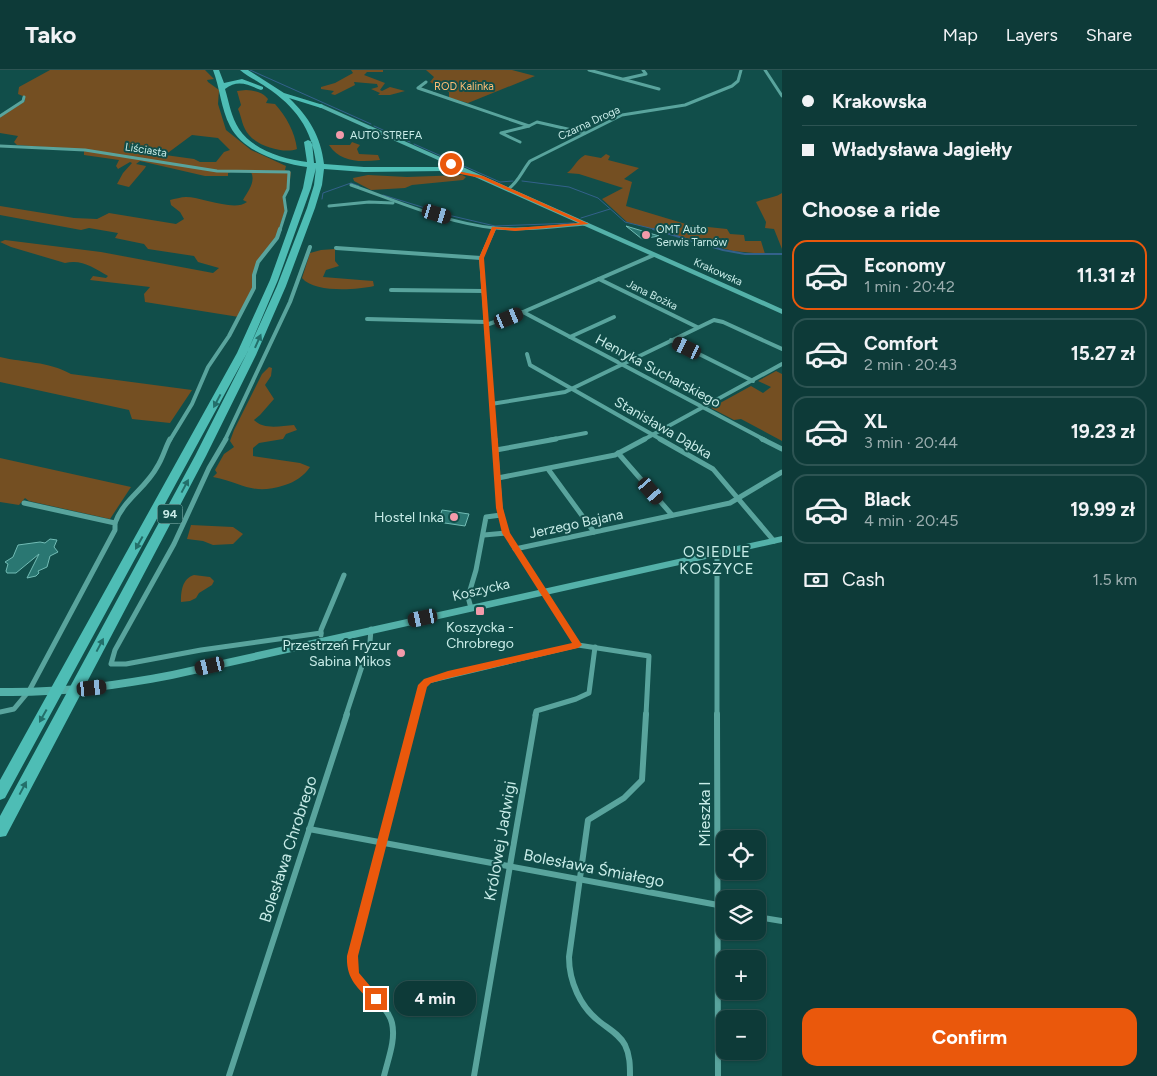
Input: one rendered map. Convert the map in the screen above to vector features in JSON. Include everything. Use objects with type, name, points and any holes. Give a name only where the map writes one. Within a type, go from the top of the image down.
[{"type":"main road","points":[[216,70],[235,128],[241,136],[262,150],[290,160],[341,168],[443,169],[450,166],[445,160]]},
{"type":"main road","name":"94","points":[[0,794],[216,404],[242,353],[274,280],[307,188],[311,167],[310,148],[302,127],[277,94],[235,70]]},
{"type":"main road","name":"94","points":[[0,831],[228,404],[271,313],[318,178],[320,162],[318,150],[314,136],[304,117],[277,94],[243,70]]},
{"type":"main road","points":[[222,88],[231,83],[247,82],[277,94],[321,106]]},
{"type":"main road","points":[[304,117],[302,113],[304,108],[321,106]]},
{"type":"main road","name":"Krakowska","points":[[321,106],[782,312]]},
{"type":"main road","name":"Krakowska","points":[[443,169],[470,172]]},
{"type":"main road","name":"Krakowska","points":[[443,169],[482,177]]},
{"type":"main road","name":"Koszycka","points":[[3,692],[49,692],[128,683],[322,636],[371,630],[778,540]]},
{"type":"street","points":[[588,70],[660,89]]},
{"type":"street","points":[[624,79],[646,74],[643,70]]},
{"type":"street","points":[[734,70],[741,70]]},
{"type":"street","name":"Czarna Droga","points":[[508,189],[516,184],[520,173],[530,161],[622,115],[685,105],[732,86],[738,81],[741,70]]},
{"type":"street","points":[[765,70],[782,96]]},
{"type":"street","points":[[426,82],[418,88],[529,126]]},
{"type":"street","points":[[0,116],[23,101],[24,97]]},
{"type":"street","points":[[520,142],[501,133],[529,126],[536,122],[585,133]]},
{"type":"street","name":"Liściasta","points":[[0,146],[85,150],[217,171],[289,172],[288,189],[284,197],[286,211],[277,238],[258,262],[254,275],[254,288],[229,336],[208,367],[192,404],[167,444],[157,468],[126,502],[118,514],[115,523]]},
{"type":"street","points":[[351,186],[455,220],[494,228],[515,229],[586,224]]},
{"type":"street","points":[[329,206],[369,202],[401,203]]},
{"type":"street","points":[[494,228],[482,258],[491,404],[501,515],[506,533],[515,549],[578,645]]},
{"type":"street","points":[[310,247],[299,274],[297,286],[242,405],[174,544],[115,650],[111,664],[126,664],[201,650],[322,636],[344,575]]},
{"type":"street","points":[[336,248],[482,258]]},
{"type":"street","points":[[367,319],[486,324],[523,312],[654,255]]},
{"type":"street","name":"Jana Bożka","points":[[599,279],[697,327]]},
{"type":"street","points":[[391,290],[484,292]]},
{"type":"street","name":"Henryka Sucharskiego","points":[[523,312],[782,449]]},
{"type":"street","points":[[570,338],[614,317]]},
{"type":"street","points":[[491,404],[572,390],[714,320],[782,349]]},
{"type":"street","points":[[671,340],[752,381]]},
{"type":"street","name":"Stanisława Dąbka","points":[[527,354],[530,365],[712,469],[738,500],[778,540]]},
{"type":"street","points":[[498,478],[618,453],[782,364]]},
{"type":"street","points":[[496,450],[586,433]]},
{"type":"street","points":[[618,453],[672,515]]},
{"type":"street","points":[[548,469],[594,532]]},
{"type":"street","name":"Jerzego Bajana","points":[[515,549],[738,500],[782,472]]},
{"type":"street","points":[[0,712],[13,710],[20,705],[29,691],[85,583],[112,536],[115,523],[24,503]]},
{"type":"street","points":[[471,608],[468,597],[484,535],[486,517],[501,515]]},
{"type":"street","points":[[484,535],[506,533]]},
{"type":"street","name":"Mieszka I","points":[[717,553],[718,890]]},
{"type":"street","name":"Bolesława Chrobrego","points":[[229,1076],[370,642],[371,630]]},
{"type":"street","points":[[384,1076],[394,1032],[392,1021],[386,1011],[354,976],[352,968],[353,956],[423,685],[428,681],[448,675],[578,645],[649,656],[642,780],[626,798],[588,820],[569,963],[583,1005],[615,1032],[630,1053],[630,1076]]},
{"type":"street","name":"Królowej Jadwigi","points":[[474,1076],[536,711],[589,693],[595,647]]},
{"type":"street","name":"Bolesława Śmiałego","points":[[309,829],[716,905]]},
{"type":"street","points":[[766,918],[782,921]]},
{"type":"street","name":"Mieszka I","points":[[718,940],[718,1076]]},
{"type":"green space","points":[[50,70],[205,70],[214,79],[207,80],[219,90],[218,104],[226,130],[251,150],[286,166],[285,170],[291,172],[289,187],[284,196],[285,210],[277,235],[256,267],[255,284],[239,317],[145,302],[144,294],[150,287],[90,280],[93,276],[106,278],[108,276],[82,263],[65,263],[0,242],[5,240],[101,252],[213,273],[219,268],[198,262],[194,256],[148,249],[144,244],[115,238],[118,233],[89,228],[81,230],[0,215],[0,206],[74,218],[97,219],[109,213],[176,224],[184,219],[180,212],[171,205],[170,200],[186,197],[226,205],[241,205],[247,202],[243,200],[253,179],[251,172],[231,172],[228,173],[228,176],[205,176],[140,161],[136,164],[146,166],[129,187],[117,184],[123,173],[132,163],[130,162],[118,169],[116,166],[119,160],[84,155],[84,150],[17,145],[14,142],[18,136],[0,133],[0,117],[25,101],[25,97],[18,94],[19,87]],"holes":[[[192,135],[218,138],[230,150],[224,152],[216,162],[200,162],[194,159],[165,155]]]},
{"type":"green space","points":[[351,70],[383,70],[383,72],[367,72],[364,75],[385,83],[380,90],[382,91],[390,87],[405,91],[390,95],[378,95],[380,93],[371,89],[378,87],[377,84],[354,82],[355,85],[335,95],[331,94],[334,91],[321,89],[321,87],[335,83],[353,73]]},
{"type":"green space","name":"ROD Kalinka","points":[[426,70],[512,70],[535,76],[468,103],[449,98],[449,92],[430,82],[434,77]]},
{"type":"green space","points":[[246,90],[261,93],[268,99],[266,103],[275,104],[289,125],[297,149],[278,150],[258,143],[249,135],[243,126],[238,109],[241,105],[237,91]]},
{"type":"green space","points":[[352,142],[360,145],[357,149],[359,154],[378,155],[380,160],[358,161],[345,158],[334,151],[329,145],[350,145]]},
{"type":"green space","points":[[606,154],[610,156],[608,160],[639,168],[624,179],[632,182],[626,206],[689,225],[727,229],[730,234],[744,235],[745,241],[761,241],[765,254],[733,251],[627,222],[602,199],[623,188],[579,174],[567,173],[585,155],[601,158]]},
{"type":"green space","points":[[368,175],[407,177],[462,175],[466,177],[463,180],[412,185],[405,188],[371,190],[354,181],[353,178]]},
{"type":"green space","points":[[782,193],[782,249],[774,229],[765,228],[766,222],[756,202]]},
{"type":"green space","points":[[335,249],[335,261],[339,266],[326,270],[323,277],[373,281],[374,286],[357,289],[325,288],[308,283],[302,278],[310,253]]},
{"type":"green space","points":[[0,357],[45,364],[71,374],[192,390],[170,423],[132,419],[129,410],[0,382]]},
{"type":"green space","points":[[269,367],[272,368],[271,376],[265,385],[274,399],[254,420],[267,426],[294,425],[297,430],[286,434],[283,439],[259,443],[253,448],[253,456],[300,463],[310,467],[302,476],[292,482],[274,488],[256,489],[213,477],[217,473],[215,470],[224,454],[234,447],[230,441],[234,430],[262,374]]},
{"type":"green space","points":[[776,371],[782,374],[782,441],[741,419],[734,420],[711,408],[751,386],[763,393],[771,387],[758,381]]},
{"type":"green space","points":[[0,458],[131,487],[110,519],[29,501],[25,498],[19,505],[0,502]]},
{"type":"green space","points":[[191,525],[233,527],[243,534],[233,544],[213,545],[203,541],[187,539]]},
{"type":"green space","points":[[194,575],[210,577],[214,581],[212,585],[199,593],[196,598],[181,602],[185,582]]},
{"type":"building","name":"OMT Auto Serwis Tarnów","points":[[626,226],[659,236],[642,239]]},
{"type":"building","name":"Hostel Inka","points":[[442,510],[469,514],[465,526],[438,522]]},
{"type":"building","points":[[50,539],[57,540],[54,547],[58,552],[50,556],[47,567],[38,571],[39,573],[36,576],[27,578],[39,554],[16,573],[7,573],[8,564],[5,562],[13,557],[18,545],[45,543]]},
{"type":"waterway","points":[[250,70],[371,124]]},
{"type":"waterway","points":[[374,126],[399,137]]},
{"type":"waterway","points":[[401,138],[410,142]]},
{"type":"waterway","points":[[414,144],[500,182],[513,181]]},
{"type":"waterway","points":[[522,181],[569,187],[598,198],[625,222],[658,230]]},
{"type":"waterway","points":[[322,199],[323,193],[351,183],[359,186]]},
{"type":"waterway","points":[[383,195],[448,215],[495,226],[574,223]]},
{"type":"waterway","points":[[581,218],[610,209]]},
{"type":"waterway","points":[[653,229],[723,250],[745,254],[782,254]]},
{"type":"place","name":"AUTO STREFA","points":[[340,135]]},
{"type":"place","name":"OMT Auto Serwis Tarnów","points":[[646,235]]},
{"type":"place","name":"Hostel Inka","points":[[454,517]]},
{"type":"place","name":"Koszycka - Chrobrego","points":[[480,611]]},
{"type":"place","name":"Przestrzeń Fryzur Sabina Mikos","points":[[401,653]]},
{"type":"district","name":"OSIEDLE KOSZYCE","points":[[717,560]]},
{"type":"route","points":[[376,999],[354,976],[352,968],[353,956],[423,685],[428,681],[448,675],[578,645],[506,533],[500,508],[491,404],[482,258],[494,228],[515,229],[579,226],[586,224],[482,177],[443,169],[446,162],[442,159],[451,164]]}]
